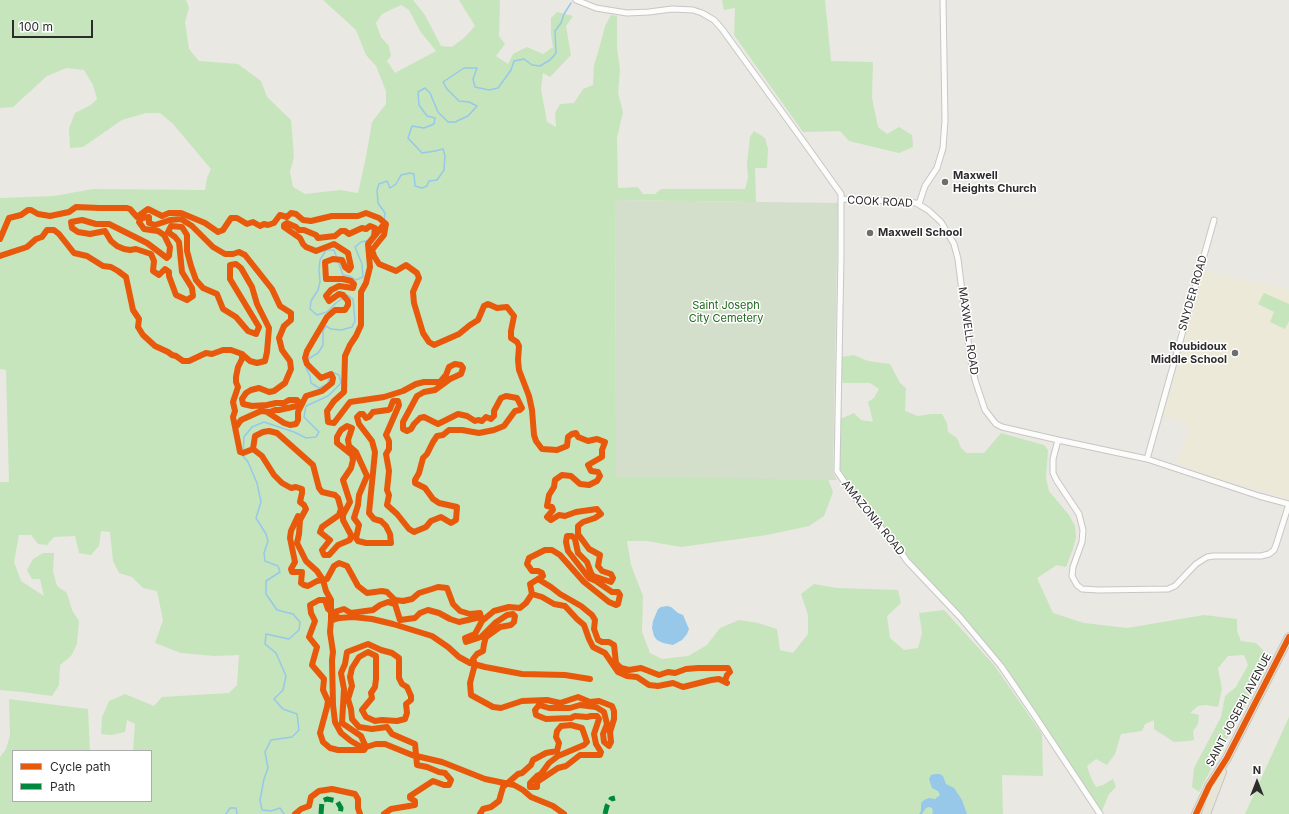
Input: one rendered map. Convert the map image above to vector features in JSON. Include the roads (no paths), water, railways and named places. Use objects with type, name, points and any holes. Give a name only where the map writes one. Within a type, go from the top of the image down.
[{"type":"main road","name":"SAINT JOSEPH AVENUE","points":[[1196,814],[1209,786],[1227,758],[1289,637]]},
{"type":"main road","name":"SAINT JOSEPH AVENUE","points":[[1206,814],[1227,758]]},
{"type":"street","name":"AMAZONIA ROAD","points":[[576,0],[596,8],[629,13],[672,9],[694,10],[714,20],[806,144],[841,194],[837,471],[856,499],[898,548],[907,561],[960,617],[1001,666],[1100,814]]},
{"type":"street","points":[[919,204],[925,186],[937,168],[943,148],[943,0]]},
{"type":"street","name":"COOK ROAD","points":[[841,199],[904,201],[919,204]]},
{"type":"street","name":"MAXWELL ROAD","points":[[919,204],[941,222],[954,244],[958,259],[970,356],[975,380],[985,410],[996,424],[1002,427],[1058,440],[1147,459],[1259,496],[1289,504]]},
{"type":"street","name":"SNYDER ROAD","points":[[1147,459],[1214,220]]},
{"type":"street","points":[[1058,440],[1053,459],[1053,473],[1079,514],[1083,530],[1082,542],[1073,567],[1072,576],[1077,585],[1082,589],[1168,589],[1175,586],[1196,564],[1207,557],[1261,556],[1269,554],[1274,550],[1289,504]]},
{"type":"water","points":[[667,606],[683,615],[689,629],[682,640],[673,645],[657,640],[654,636],[652,628],[658,609]]},
{"type":"water","points":[[940,774],[943,776],[946,784],[954,788],[962,800],[967,814],[932,814],[932,808],[929,807],[926,808],[922,814],[919,814],[921,811],[921,803],[924,800],[929,798],[935,799],[940,795],[938,791],[932,788],[929,779],[931,775]]},
{"type":"waterway","points":[[284,814],[280,808],[271,811],[262,810],[260,800],[264,779],[268,768],[265,752],[271,740],[292,737],[299,730],[297,714],[283,709],[274,699],[283,690],[286,676],[276,653],[265,644],[266,634],[289,639],[299,630],[300,622],[293,614],[277,610],[266,594],[266,581],[280,572],[278,566],[265,561],[264,553],[268,541],[266,534],[256,518],[261,502],[257,483],[248,462],[243,456],[244,437],[252,427],[264,422],[294,432],[306,438],[316,437],[319,432],[304,417],[306,406],[328,396],[341,383],[339,375],[332,372],[329,376],[328,384],[319,388],[311,383],[310,376],[306,368],[308,359],[318,353],[323,345],[323,331],[326,326],[331,329],[341,330],[352,327],[355,321],[353,299],[347,295],[327,312],[317,315],[310,309],[311,301],[318,290],[320,282],[320,260],[326,250],[334,250],[343,275],[349,276],[356,280],[363,277],[362,264],[355,247],[361,242],[374,239],[383,230],[385,213],[378,203],[377,190],[379,184],[387,181],[390,188],[396,184],[401,175],[410,173],[414,174],[415,186],[422,188],[427,186],[429,181],[437,180],[444,170],[445,156],[443,149],[422,153],[408,138],[412,126],[424,128],[434,124],[435,118],[427,116],[419,105],[418,92],[425,88],[430,93],[438,112],[448,122],[455,122],[468,116],[477,106],[469,102],[459,101],[447,89],[443,82],[464,68],[477,68],[473,79],[475,87],[489,90],[498,88],[511,70],[514,61],[524,59],[532,65],[540,66],[550,60],[556,53],[555,31],[561,23],[564,14],[571,3]]},
{"type":"waterway","points":[[226,814],[230,808],[236,808],[237,814]]},
{"type":"place","name":"Maxwell Heights Church","points":[[945,182]]},
{"type":"place","name":"Maxwell School","points":[[870,233]]},
{"type":"place","name":"Roubidoux Middle School","points":[[1235,353]]},
{"type":"park label","name":"Saint Joseph City Cemetery","points":[[726,312]]}]
